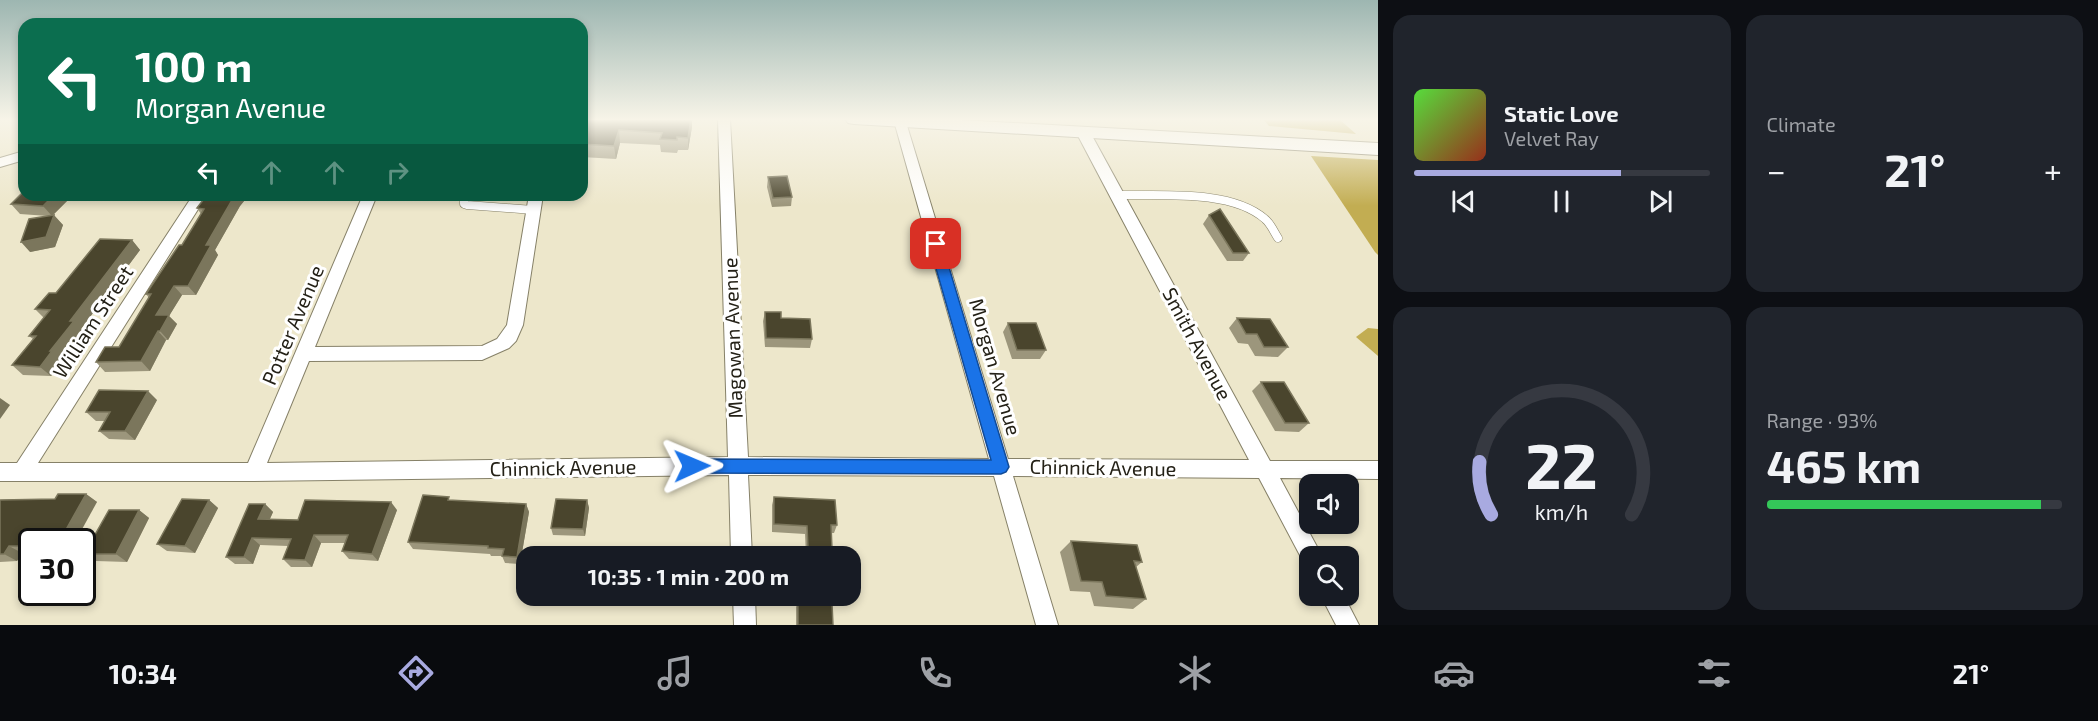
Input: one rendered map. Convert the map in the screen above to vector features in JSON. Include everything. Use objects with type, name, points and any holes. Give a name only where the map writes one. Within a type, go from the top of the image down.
[{"type":"street","name":"Magowan Avenue","points":[[725,148],[742,546]]},
{"type":"street","name":"Morgan Avenue","points":[[908,148],[1047,625]]},
{"type":"street","name":"Smith Avenue","points":[[1092,148],[1306,546]]},
{"type":"street","points":[[0,163],[18,157]]},
{"type":"street","name":"William Street","points":[[22,472],[196,201]]},
{"type":"street","name":"Potter Avenue","points":[[254,472],[367,201]]},
{"type":"street","points":[[303,354],[482,353],[506,342],[513,334],[535,203]]},
{"type":"street","name":"Chinnick Avenue","points":[[0,472],[254,472],[738,466],[1378,470]]},
{"type":"street","points":[[744,606],[745,625]]},
{"type":"street","points":[[1338,606],[1348,625]]},
{"type":"lane","points":[[1117,195],[1231,201],[1249,208],[1266,220],[1278,238]]},
{"type":"lane","points":[[464,201],[467,205],[535,203]]},
{"type":"shaded area","points":[[1311,156],[1378,160],[1378,255],[1375,252]]},
{"type":"shaded area","points":[[1368,328],[1378,329],[1378,356],[1356,337]]},
{"type":"building","points":[[787,176],[792,197],[773,198],[768,177]]},
{"type":"building","points":[[18,197],[18,201],[48,201],[43,206],[11,204]]},
{"type":"building","points":[[202,201],[232,201],[206,245],[211,245],[188,286],[174,286],[156,315],[169,315],[141,361],[96,362],[105,347],[119,347],[151,294],[146,294],[179,245],[182,245],[204,209],[197,208]]},
{"type":"building","points":[[1220,209],[1249,253],[1233,253],[1209,215]]},
{"type":"building","points":[[54,215],[46,237],[21,242],[29,219]]},
{"type":"building","points":[[100,239],[132,240],[70,321],[74,321],[40,367],[12,365],[36,336],[29,336],[50,310],[35,309],[49,293],[56,293]]},
{"type":"building","points":[[765,312],[781,312],[781,318],[810,319],[812,339],[766,338]]},
{"type":"building","points":[[1237,318],[1270,319],[1288,347],[1264,347],[1257,334],[1246,334]]},
{"type":"building","points":[[1008,323],[1036,323],[1046,350],[1017,350]]},
{"type":"building","points":[[1261,382],[1284,382],[1309,423],[1285,423]]},
{"type":"building","points":[[99,390],[148,391],[125,431],[99,431],[110,412],[86,412]]},
{"type":"building","points":[[58,494],[86,494],[67,528],[18,528],[18,546],[9,546],[4,554],[0,554],[0,500],[55,499]]},
{"type":"building","points":[[423,495],[449,497],[448,500],[526,504],[519,546],[516,546],[516,557],[502,556],[504,549],[488,548],[488,546],[408,542]]},
{"type":"building","points":[[774,497],[835,500],[837,525],[831,525],[832,546],[808,546],[807,526],[774,524]]},
{"type":"building","points":[[182,499],[209,500],[185,546],[157,544]]},
{"type":"building","points":[[556,499],[587,500],[583,529],[551,528]]},
{"type":"building","points":[[305,500],[391,502],[372,554],[342,551],[348,535],[314,535],[305,560],[283,559],[291,539],[252,538],[244,557],[226,557],[249,504],[265,504],[258,519],[298,520]]},
{"type":"building","points":[[109,510],[139,510],[116,554],[96,554],[96,533]]},
{"type":"building","points":[[1071,541],[1137,545],[1142,562],[1134,561],[1146,599],[1106,596],[1102,582],[1081,581]]},
{"type":"building","points":[[798,606],[832,606],[833,625],[798,625]]},
{"type":"route","points":[[692,466],[1001,467],[936,244]]}]
